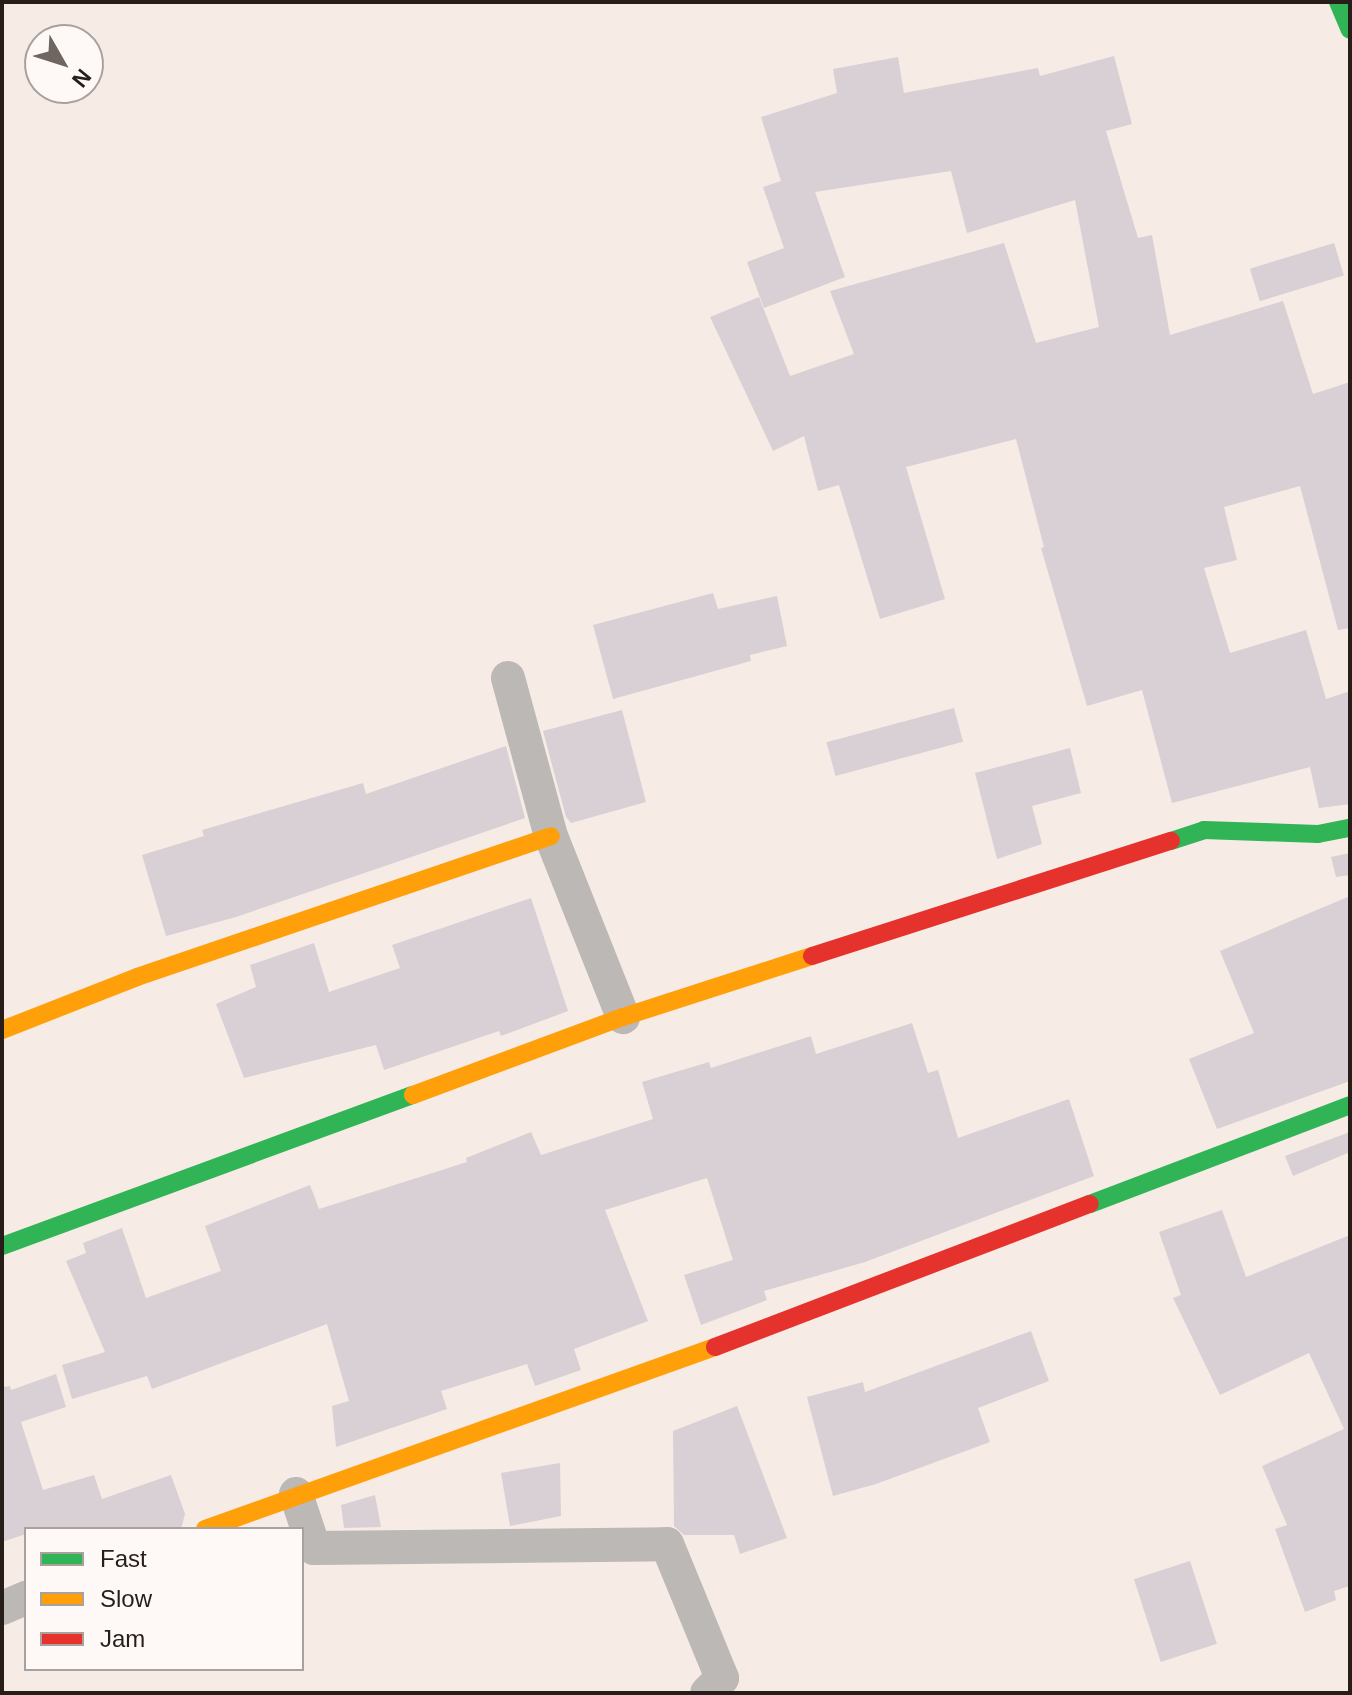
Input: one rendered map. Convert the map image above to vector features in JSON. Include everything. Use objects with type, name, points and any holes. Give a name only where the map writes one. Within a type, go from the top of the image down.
[{"type":"street","points":[[1338,2],[1350,30]]},
{"type":"street","points":[[508,678],[551,836],[623,1017]]},
{"type":"street","points":[[2,1246],[623,1017],[1204,830],[1318,834],[1350,828]]},
{"type":"street","points":[[2,1030],[137,977],[551,836]]},
{"type":"street","points":[[210,1527],[296,1494],[595,1392],[1350,1105]]},
{"type":"street","points":[[296,1494],[314,1548],[667,1544],[722,1678],[707,1693]]},
{"type":"street","points":[[2,1608],[24,1599]]},
{"type":"building","points":[[1114,56],[1132,124],[1106,131],[1138,238],[1152,235],[1170,335],[1283,301],[1313,394],[1350,382],[1350,628],[1338,630],[1300,486],[1224,507],[1237,560],[1204,568],[1230,653],[1306,630],[1326,699],[1350,691],[1350,804],[1319,808],[1310,767],[1172,803],[1142,690],[1087,706],[1041,548],[1044,547],[1016,439],[906,467],[945,599],[880,619],[839,485],[818,491],[804,436],[773,451],[710,317],[759,297],[790,376],[854,354],[830,291],[1004,243],[1036,343],[1099,327],[1075,200],[967,233],[951,171],[815,192],[845,277],[764,308],[747,262],[784,248],[763,187],[781,181],[761,117],[837,93],[833,69],[898,57],[904,93],[1038,68],[1040,76]]},
{"type":"building","points":[[1334,243],[1344,276],[1260,301],[1250,269]]},
{"type":"building","points":[[713,593],[718,609],[777,596],[787,646],[750,655],[751,661],[613,699],[593,625]]},
{"type":"building","points":[[954,708],[963,742],[836,776],[826,742]]},
{"type":"building","points":[[622,710],[646,802],[571,823],[566,817],[543,731]]},
{"type":"building","points":[[506,746],[525,818],[236,917],[166,936],[142,855],[204,836],[202,830],[363,783],[366,794]]},
{"type":"building","points":[[1070,748],[1081,793],[1032,806],[1042,844],[997,859],[975,773]]},
{"type":"building","points":[[1350,853],[1350,875],[1336,877],[1331,857]]},
{"type":"building","points":[[1350,896],[1350,1081],[1217,1129],[1189,1059],[1254,1033],[1220,951]]},
{"type":"building","points":[[531,898],[568,1011],[501,1036],[499,1031],[384,1070],[376,1045],[244,1078],[216,1004],[256,987],[250,965],[314,943],[329,992],[400,968],[392,945]]},
{"type":"building","points":[[912,1023],[928,1073],[938,1070],[958,1138],[1069,1099],[1094,1176],[865,1262],[764,1291],[767,1300],[701,1325],[684,1275],[733,1260],[707,1178],[605,1210],[648,1321],[574,1349],[581,1370],[535,1386],[527,1364],[441,1391],[447,1409],[336,1447],[332,1406],[349,1401],[327,1324],[152,1389],[147,1376],[72,1399],[62,1365],[105,1352],[66,1261],[86,1253],[83,1243],[122,1228],[146,1298],[221,1271],[205,1226],[310,1185],[319,1209],[467,1162],[466,1158],[531,1132],[541,1155],[653,1119],[642,1082],[709,1062],[711,1068],[811,1036],[816,1054]]},
{"type":"building","points":[[1350,1132],[1350,1152],[1293,1176],[1285,1156]]},
{"type":"building","points":[[1222,1210],[1246,1277],[1350,1235],[1350,1586],[1334,1591],[1336,1600],[1305,1612],[1275,1529],[1287,1525],[1262,1466],[1344,1429],[1309,1353],[1220,1395],[1173,1298],[1181,1295],[1159,1232]]},
{"type":"building","points":[[1031,1331],[1049,1381],[978,1408],[990,1442],[876,1484],[833,1496],[807,1397],[863,1382],[865,1392]]},
{"type":"building","points":[[56,1374],[66,1407],[21,1422],[43,1490],[94,1475],[102,1499],[171,1475],[185,1514],[182,1527],[24,1527],[24,1535],[2,1542],[2,1387],[10,1386],[11,1390]]},
{"type":"building","points":[[737,1406],[787,1538],[740,1554],[734,1535],[684,1535],[674,1526],[673,1431]]},
{"type":"building","points":[[560,1463],[561,1516],[510,1526],[501,1473]]},
{"type":"building","points":[[375,1495],[381,1527],[344,1528],[341,1505]]},
{"type":"building","points":[[1190,1561],[1217,1644],[1161,1662],[1134,1579]]},
{"type":"traffic: fast","points":[[1338,2],[1350,30]]},
{"type":"traffic: fast","points":[[1171,841],[1204,830],[1318,834],[1350,828]]},
{"type":"traffic: fast","points":[[2,1246],[413,1095]]},
{"type":"traffic: fast","points":[[1090,1204],[1350,1105]]},
{"type":"traffic: slow","points":[[2,1030],[137,977],[551,836]]},
{"type":"traffic: slow","points":[[413,1095],[623,1017],[812,956]]},
{"type":"traffic: slow","points":[[211,1527],[715,1347]]},
{"type":"traffic: jam","points":[[812,956],[1171,841]]},
{"type":"traffic: jam","points":[[715,1347],[1090,1204]]}]
